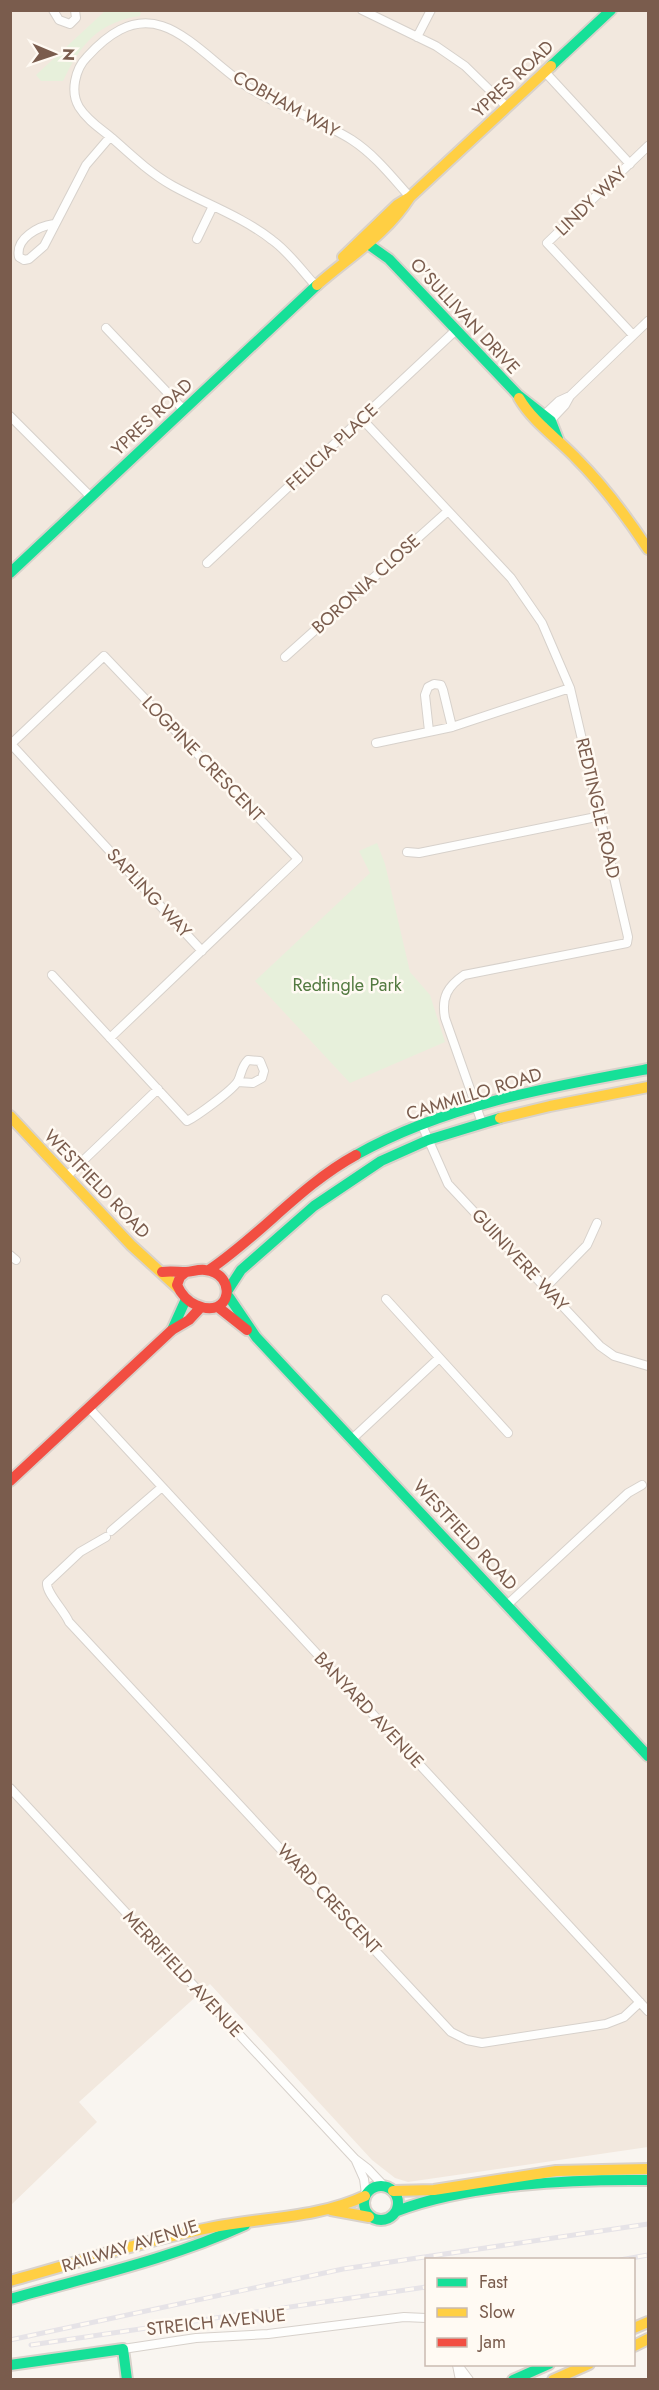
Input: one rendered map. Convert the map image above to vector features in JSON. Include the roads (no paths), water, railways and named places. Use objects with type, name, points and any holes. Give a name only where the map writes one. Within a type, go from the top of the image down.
[{"type":"main road","name":"YPRES ROAD","points":[[10,573],[316,286],[338,261],[403,210],[410,197],[611,10]]},
{"type":"main road","name":"O'SULLIVAN DRIVE","points":[[374,234],[389,259]]},
{"type":"main road","name":"O'SULLIVAN DRIVE","points":[[365,242],[389,259],[518,395],[526,410],[544,420],[550,436],[558,439],[608,494],[648,549]]},
{"type":"main road","name":"CAMMILLO ROAD","points":[[209,1270],[228,1258],[283,1208],[344,1161],[421,1123],[574,1082],[648,1069]]},
{"type":"main road","name":"CAMMILLO ROAD","points":[[228,1293],[241,1270],[314,1206],[381,1161],[428,1140],[482,1123],[550,1106],[648,1087]]},
{"type":"main road","name":"WESTFIELD ROAD","points":[[10,1116],[131,1245],[178,1288]]},
{"type":"main road","points":[[162,1272],[209,1270],[220,1278],[228,1293],[224,1304],[218,1307],[201,1307],[186,1299],[178,1288],[179,1279],[186,1272]]},
{"type":"main road","name":"WESTFIELD ROAD","points":[[228,1293],[256,1337]]},
{"type":"main road","points":[[172,1330],[186,1299]]},
{"type":"main road","points":[[11,1481],[172,1330],[189,1320],[201,1307]]},
{"type":"main road","name":"WESTFIELD ROAD","points":[[218,1307],[256,1337],[648,1756]]},
{"type":"main road","name":"RAILWAY AVENUE","points":[[10,2281],[161,2239],[223,2225],[351,2204],[375,2187],[415,2192],[550,2172],[604,2168],[648,2169]]},
{"type":"main road","name":"RAILWAY AVENUE","points":[[328,2209],[383,2221],[397,2211],[432,2198],[602,2179],[648,2180]]},
{"type":"main road","points":[[388,2188],[398,2200],[397,2211]]},
{"type":"main road","points":[[365,2195],[364,2207],[369,2217]]},
{"type":"main road","name":"RAILWAY AVENUE","points":[[10,2299],[157,2257],[223,2235],[256,2220]]},
{"type":"main road","points":[[123,2349],[127,2379]]},
{"type":"main road","name":"STREICH AVENUE","points":[[10,2365],[123,2349]]},
{"type":"main road","points":[[513,2379],[544,2366]]},
{"type":"main road","points":[[553,2379],[584,2366]]},
{"type":"street","points":[[53,10],[59,20],[70,24],[76,18],[75,10]]},
{"type":"street","points":[[362,10],[436,46],[465,66],[507,107]]},
{"type":"street","points":[[417,37],[431,10]]},
{"type":"street","name":"COBHAM WAY","points":[[316,286],[273,240],[242,220],[171,185],[87,118],[78,106],[74,91],[76,76],[84,60],[106,36],[123,28],[142,24],[161,26],[177,34],[250,89],[353,140],[373,156],[410,197]]},
{"type":"street","points":[[545,72],[630,164]]},
{"type":"street","points":[[54,224],[45,225],[25,239],[18,247],[19,257],[24,260],[29,259],[47,242],[54,224],[86,165],[110,137]]},
{"type":"street","name":"LINDY WAY","points":[[633,335],[547,243],[648,146]]},
{"type":"street","points":[[197,239],[213,206]]},
{"type":"street","points":[[544,420],[559,401],[570,396],[648,321]]},
{"type":"street","points":[[106,328],[184,410]]},
{"type":"street","name":"FELICIA PLACE","points":[[207,563],[456,330]]},
{"type":"street","points":[[10,416],[91,497]]},
{"type":"street","name":"REDTINGLE ROAD","points":[[362,419],[512,578],[542,623],[570,688],[601,816],[627,943],[464,975],[451,984],[444,1001],[445,1018],[482,1123]]},
{"type":"street","name":"BORONIA CLOSE","points":[[285,657],[448,511]]},
{"type":"street","name":"LOGPINE CRESCENT","points":[[11,743],[105,656],[298,859],[202,951]]},
{"type":"street","points":[[429,731],[425,695],[428,687],[434,684],[441,685],[452,727]]},
{"type":"street","points":[[376,743],[452,727],[570,688]]},
{"type":"street","name":"SAPLING WAY","points":[[11,743],[202,951],[111,1038]]},
{"type":"street","points":[[407,852],[419,853],[601,816]]},
{"type":"street","points":[[52,975],[187,1120],[198,1115],[238,1082]]},
{"type":"street","points":[[67,1176],[158,1089]]},
{"type":"street","name":"GUINIVERE WAY","points":[[421,1123],[448,1184],[607,1352],[622,1360],[648,1366]]},
{"type":"street","points":[[546,1287],[586,1245],[597,1222]]},
{"type":"street","points":[[386,1299],[508,1433]]},
{"type":"street","points":[[352,1439],[439,1358]]},
{"type":"street","name":"BANYARD AVENUE","points":[[90,1409],[648,2011]]},
{"type":"street","points":[[507,1605],[628,1493],[642,1485]]},
{"type":"street","name":"WARD CRESCENT","points":[[162,1487],[109,1534],[80,1552],[46,1582],[48,1591],[61,1606],[69,1622],[451,2032],[482,2043],[606,2024],[624,2017],[640,2002]]},
{"type":"street","name":"MERRIFIELD AVENUE","points":[[10,1788],[356,2159],[388,2188]]},
{"type":"street","name":"MERRIFIELD AVENUE","points":[[356,2159],[364,2179],[365,2195]]},
{"type":"street","name":"STREICH AVENUE","points":[[123,2349],[196,2338],[268,2334],[404,2317],[425,2317]]},
{"type":"street","points":[[458,2366],[469,2379]]},
{"type":"railway","points":[[10,2340],[343,2269],[648,2224]]},
{"type":"railway","points":[[631,2258],[648,2255]]},
{"type":"railway","points":[[31,2345],[425,2287]]},
{"type":"park label","name":"Redtingle Park","points":[[347,985]]}]
